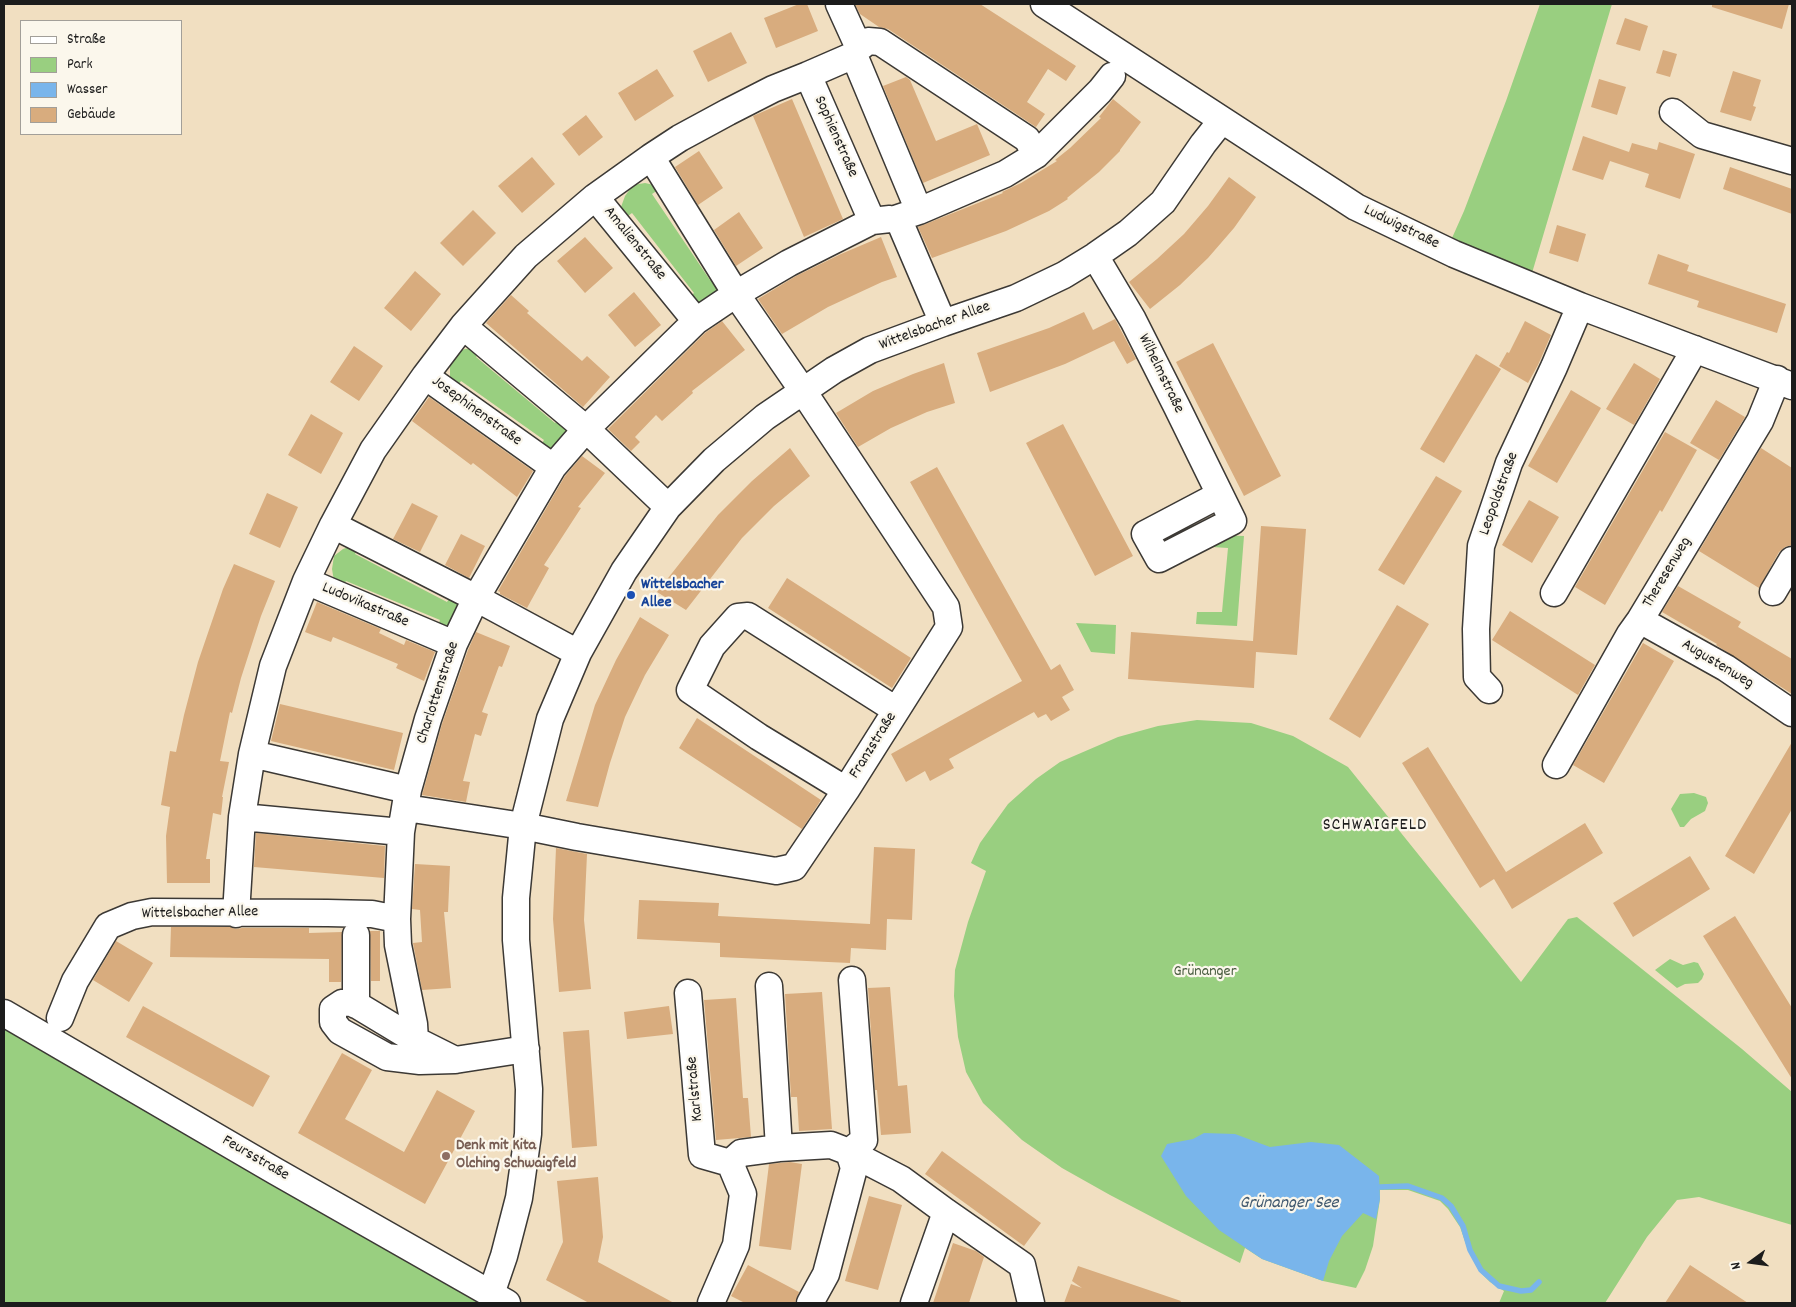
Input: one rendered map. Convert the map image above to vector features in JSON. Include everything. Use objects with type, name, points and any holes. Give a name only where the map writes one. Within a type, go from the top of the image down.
[{"type":"street","points":[[839,4],[943,323]]},
{"type":"street","name":"Ludwigstraße","points":[[1044,4],[1356,207],[1454,254],[1580,306],[1784,382]]},
{"type":"street","name":"Sophienstraße","points":[[872,220],[808,75],[856,52],[868,41],[880,42],[1027,139],[1036,155]]},
{"type":"street","name":"Amalienstraße","points":[[696,321],[596,197],[680,138],[773,89],[808,75]]},
{"type":"street","points":[[476,598],[552,467],[586,429],[696,321],[736,294],[872,220],[908,214],[1005,174],[1036,155],[1100,91],[1112,76]]},
{"type":"street","points":[[1673,112],[1702,135],[1792,160]]},
{"type":"street","name":"Wittelsbacher Allee","points":[[499,1299],[510,1231],[524,1168],[528,1134],[530,1089],[516,940],[516,898],[523,826],[550,719],[578,653],[624,571],[668,507],[714,460],[766,417],[834,370],[870,350],[1016,298],[1064,275],[1095,256],[1128,233],[1163,202],[1222,120]]},
{"type":"street","points":[[651,157],[736,294],[803,391]]},
{"type":"street","name":"Josephinenstraße","points":[[552,467],[425,376],[463,326],[526,256],[596,197]]},
{"type":"street","name":"Wilhelmstraße","points":[[1095,256],[1133,320],[1219,494]]},
{"type":"street","name":"Leopoldstraße","points":[[1489,690],[1477,677],[1476,629],[1482,546],[1509,463],[1580,306]]},
{"type":"street","points":[[463,326],[586,429],[668,507]]},
{"type":"street","points":[[1554,593],[1695,349]]},
{"type":"street","name":"Ludovikastraße","points":[[425,376],[372,450],[306,581],[454,644]]},
{"type":"street","name":"Theresenweg","points":[[1556,766],[1630,634],[1784,382]]},
{"type":"street","name":"Franzstraße","points":[[523,826],[776,872],[794,867],[846,790],[949,627],[946,607],[803,391]]},
{"type":"street","points":[[333,525],[476,598],[578,653]]},
{"type":"street","points":[[1773,592],[1792,560]]},
{"type":"street","points":[[236,914],[242,817],[252,754],[273,666],[306,581]]},
{"type":"street","name":"Charlottenstraße","points":[[415,1040],[414,1024],[398,944],[397,919],[405,810],[428,719],[454,644],[476,598]]},
{"type":"street","points":[[846,790],[759,737],[690,690],[712,646],[738,617],[748,616],[896,710]]},
{"type":"street","name":"Augustenweg","points":[[1640,620],[1726,668],[1787,718]]},
{"type":"street","points":[[252,754],[405,810]]},
{"type":"street","points":[[242,817],[405,810],[523,826]]},
{"type":"street","name":"Wittelsbacher Allee","points":[[60,1018],[75,981],[108,926],[132,916],[152,912],[372,914],[397,919]]},
{"type":"street","points":[[356,935],[356,1005]]},
{"type":"street","points":[[849,1152],[864,1140],[852,980]]},
{"type":"street","points":[[769,986],[779,1148]]},
{"type":"street","name":"Karlstraße","points":[[688,993],[702,1155],[730,1163]]},
{"type":"street","points":[[455,1060],[415,1040],[352,1002],[342,1003],[334,1009],[333,1022],[340,1031],[387,1057],[420,1061],[455,1060],[526,1049]]},
{"type":"street","name":"Feursstraße","points":[[4,1013],[499,1299]]},
{"type":"street","points":[[712,1303],[736,1245],[743,1194],[730,1163],[741,1152],[831,1145],[902,1179],[1022,1265],[1031,1303]]},
{"type":"street","points":[[810,1303],[826,1274],[854,1168],[849,1152]]},
{"type":"street","points":[[914,1303],[946,1212]]},
{"type":"green space","points":[[1540,4],[1612,4],[1532,273],[1452,238],[1506,101]]},
{"type":"green space","points":[[645,183],[654,185],[658,190],[652,194],[710,280],[716,276],[720,286],[717,294],[706,303],[696,303],[687,299],[694,293],[632,213],[624,219],[621,207],[625,196],[633,185]]},
{"type":"green space","points":[[475,348],[481,351],[476,357],[555,423],[560,417],[567,426],[566,434],[558,446],[549,449],[539,448],[544,440],[461,381],[456,388],[450,378],[450,366],[455,353]]},
{"type":"green space","points":[[1219,535],[1244,536],[1237,626],[1196,624],[1197,612],[1222,612],[1228,548],[1212,547],[1212,538]]},
{"type":"green space","points":[[352,546],[358,548],[355,554],[447,602],[451,595],[459,602],[459,617],[446,628],[436,630],[440,620],[346,581],[342,590],[334,581],[332,569],[334,556],[343,549]]},
{"type":"green space","points":[[1076,623],[1116,625],[1115,654],[1091,652]]},
{"type":"green space","name":"Grünanger","points":[[1197,720],[1251,723],[1293,736],[1348,767],[1521,982],[1568,919],[1577,917],[1742,1049],[1792,1092],[1792,1225],[1699,1197],[1677,1200],[1647,1237],[1605,1303],[1499,1303],[1504,1291],[1490,1282],[1479,1271],[1468,1250],[1460,1227],[1440,1201],[1408,1190],[1380,1190],[1373,1246],[1365,1270],[1356,1288],[1323,1281],[1262,1259],[1245,1248],[1240,1263],[1062,1168],[1022,1140],[983,1103],[966,1072],[958,1037],[954,996],[955,970],[968,922],[986,871],[971,863],[980,843],[1008,804],[1036,779],[1060,762],[1118,737],[1158,726]]},
{"type":"green space","points":[[1694,793],[1706,797],[1708,803],[1705,811],[1691,819],[1684,827],[1680,827],[1671,809],[1680,794]]},
{"type":"green space","points":[[1670,959],[1683,965],[1694,962],[1698,963],[1704,974],[1702,979],[1698,983],[1685,984],[1677,988],[1655,970]]},
{"type":"green space","points":[[4,1024],[484,1303],[4,1303]]},
{"type":"water","name":"Grünanger See","points":[[1204,1133],[1235,1134],[1270,1147],[1311,1142],[1339,1145],[1379,1176],[1380,1199],[1376,1219],[1363,1213],[1342,1236],[1329,1261],[1323,1281],[1262,1259],[1219,1230],[1186,1196],[1161,1156],[1167,1144],[1193,1139]]},
{"type":"building","points":[[799,4],[807,4],[818,31],[776,48],[764,18]]},
{"type":"building","points":[[855,4],[980,4],[1076,66],[1066,81],[1048,69],[1027,102],[1045,114],[1036,127],[888,29],[879,27],[860,14]]},
{"type":"building","points":[[1712,4],[1789,4],[1782,29],[1712,7]]},
{"type":"building","points":[[1625,18],[1648,26],[1640,51],[1616,44]]},
{"type":"building","points":[[731,32],[747,63],[708,82],[693,51]]},
{"type":"building","points":[[1663,50],[1677,54],[1670,77],[1656,73]]},
{"type":"building","points":[[657,69],[674,96],[635,121],[618,93]]},
{"type":"building","points":[[1733,71],[1761,80],[1753,106],[1756,107],[1751,121],[1720,112]]},
{"type":"building","points":[[906,77],[910,80],[936,141],[977,124],[990,155],[923,183],[883,86]]},
{"type":"building","points":[[1599,79],[1626,87],[1617,115],[1591,107]]},
{"type":"building","points":[[792,99],[843,219],[804,237],[753,116]]},
{"type":"building","points":[[1113,99],[1141,122],[1120,151],[1099,172],[1068,199],[1049,211],[1006,231],[932,258],[918,227],[1003,193],[1057,161],[1055,160],[1101,118],[1099,117]]},
{"type":"building","points":[[586,115],[603,137],[579,156],[562,134]]},
{"type":"building","points":[[1583,136],[1629,152],[1632,143],[1657,150],[1659,142],[1695,154],[1680,199],[1645,187],[1649,174],[1610,161],[1603,180],[1572,170]]},
{"type":"building","points":[[699,151],[723,188],[698,205],[675,167]]},
{"type":"building","points":[[532,157],[555,184],[522,213],[498,186]]},
{"type":"building","points":[[1730,167],[1792,189],[1792,214],[1723,189]]},
{"type":"building","points":[[1229,177],[1256,197],[1234,228],[1208,258],[1180,285],[1150,309],[1129,282],[1184,234]]},
{"type":"building","points":[[473,210],[496,233],[463,266],[440,243]]},
{"type":"building","points":[[739,212],[763,248],[736,266],[714,230]]},
{"type":"building","points":[[1557,225],[1586,234],[1578,262],[1549,253]]},
{"type":"building","points":[[585,237],[613,268],[585,293],[557,261]]},
{"type":"building","points":[[881,237],[897,277],[828,307],[782,334],[758,299],[796,276]]},
{"type":"building","points":[[1658,254],[1689,265],[1687,271],[1786,304],[1777,333],[1697,307],[1699,301],[1648,284]]},
{"type":"building","points":[[415,271],[441,294],[411,331],[384,308]]},
{"type":"building","points":[[634,292],[661,325],[635,347],[608,315]]},
{"type":"building","points":[[511,295],[529,311],[527,313],[582,361],[587,356],[610,377],[583,407],[486,323]]},
{"type":"building","points":[[1084,312],[1093,330],[1115,319],[1136,359],[1127,364],[1114,341],[1065,364],[990,392],[977,353],[1049,328]]},
{"type":"building","points":[[722,321],[745,350],[692,391],[693,393],[662,421],[656,415],[635,437],[640,442],[631,451],[608,429],[705,333]]},
{"type":"building","points":[[1525,321],[1551,335],[1528,383],[1499,366],[1507,352],[1509,353]]},
{"type":"building","points":[[1213,343],[1281,476],[1244,496],[1176,362]]},
{"type":"building","points":[[354,346],[383,366],[359,401],[330,382]]},
{"type":"building","points":[[1476,354],[1501,369],[1444,463],[1420,449]]},
{"type":"building","points":[[944,363],[955,403],[927,412],[891,428],[858,447],[836,413],[873,391]]},
{"type":"building","points":[[1634,363],[1660,379],[1634,425],[1606,409]]},
{"type":"building","points":[[1571,390],[1601,408],[1557,483],[1528,466]]},
{"type":"building","points":[[429,397],[533,471],[517,497],[473,463],[471,465],[412,421]]},
{"type":"building","points":[[1716,400],[1745,417],[1719,460],[1690,443]]},
{"type":"building","points":[[311,414],[343,433],[321,474],[288,455]]},
{"type":"building","points":[[1063,424],[1133,556],[1095,576],[1026,443]]},
{"type":"building","points":[[1665,432],[1697,450],[1662,512],[1660,510],[1605,605],[1575,587]]},
{"type":"building","points":[[790,448],[810,476],[774,506],[742,538],[686,610],[657,592],[718,515],[752,481]]},
{"type":"building","points":[[1761,448],[1792,468],[1792,545],[1785,547],[1779,552],[1759,588],[1699,551]]},
{"type":"building","points":[[582,456],[605,473],[578,507],[581,508],[544,565],[549,568],[527,608],[500,594],[498,591],[565,476]]},
{"type":"building","points":[[937,467],[1051,670],[1060,664],[1074,690],[1062,697],[1070,710],[1051,721],[1046,714],[1038,718],[1034,712],[949,759],[954,768],[930,781],[925,771],[906,782],[891,754],[1022,681],[910,482]]},
{"type":"building","points":[[1436,476],[1462,491],[1404,585],[1378,570]]},
{"type":"building","points":[[267,493],[298,507],[280,548],[249,534]]},
{"type":"building","points":[[1529,500],[1559,517],[1532,563],[1502,545]]},
{"type":"building","points":[[412,503],[438,516],[420,552],[393,539]]},
{"type":"building","points":[[1261,526],[1306,529],[1297,655],[1256,652],[1254,688],[1128,679],[1131,632],[1253,641]]},
{"type":"building","points":[[461,534],[485,546],[469,578],[445,565]]},
{"type":"building","points":[[234,564],[275,581],[261,616],[232,713],[230,712],[220,761],[229,762],[222,797],[221,815],[213,813],[206,859],[210,859],[210,883],[167,883],[166,836],[170,807],[161,805],[170,751],[176,752],[198,662],[223,589]]},
{"type":"building","points":[[787,578],[911,658],[892,688],[768,608]]},
{"type":"building","points":[[1678,586],[1741,622],[1738,627],[1792,659],[1792,694],[1717,644],[1662,612]]},
{"type":"building","points":[[317,602],[381,629],[379,633],[404,645],[406,640],[435,652],[424,681],[396,668],[398,664],[355,646],[333,637],[331,642],[305,632]]},
{"type":"building","points":[[1397,605],[1429,624],[1360,738],[1329,719]]},
{"type":"building","points":[[1510,611],[1595,665],[1578,695],[1492,640]]},
{"type":"building","points":[[640,617],[669,635],[645,675],[625,717],[598,807],[566,801],[595,705],[616,660]]},
{"type":"building","points":[[476,632],[510,646],[502,667],[499,666],[482,712],[488,714],[481,736],[475,734],[463,781],[470,782],[466,802],[422,795],[442,724]]},
{"type":"building","points":[[1643,643],[1674,661],[1604,783],[1573,765]]},
{"type":"building","points":[[280,704],[403,733],[394,770],[271,741]]},
{"type":"building","points":[[697,718],[821,800],[802,829],[679,748]]},
{"type":"building","points":[[1792,742],[1792,809],[1754,874],[1725,856]]},
{"type":"building","points":[[1428,747],[1506,872],[1585,823],[1603,853],[1512,909],[1494,879],[1480,888],[1402,763]]},
{"type":"building","points":[[256,833],[385,846],[384,878],[254,867]]},
{"type":"building","points":[[874,847],[915,849],[912,920],[887,919],[886,950],[851,948],[850,963],[720,957],[720,943],[637,939],[639,900],[719,903],[718,916],[870,924]]},
{"type":"building","points":[[556,848],[587,854],[584,920],[591,989],[559,992],[553,919]]},
{"type":"building","points":[[1690,856],[1710,889],[1633,937],[1613,903]]},
{"type":"building","points":[[415,864],[450,866],[448,912],[444,912],[451,988],[422,990],[413,943],[422,942],[420,910],[412,909]]},
{"type":"building","points":[[1735,916],[1792,1008],[1792,1079],[1703,936]]},
{"type":"building","points":[[171,927],[230,927],[236,929],[309,928],[309,933],[342,932],[341,982],[329,982],[329,959],[170,957]]},
{"type":"building","points":[[370,931],[380,931],[380,981],[371,981]]},
{"type":"building","points":[[116,941],[153,963],[129,1002],[93,980]]},
{"type":"building","points":[[890,987],[898,1086],[907,1085],[911,1133],[881,1135],[877,1090],[875,1090],[868,988]]},
{"type":"building","points":[[822,992],[832,1129],[799,1131],[797,1097],[791,1097],[785,994]]},
{"type":"building","points":[[736,998],[743,1098],[748,1098],[751,1137],[716,1140],[704,1000]]},
{"type":"building","points":[[143,1006],[270,1076],[253,1107],[126,1037]]},
{"type":"building","points":[[669,1006],[673,1034],[627,1039],[624,1012]]},
{"type":"building","points":[[589,1030],[597,1146],[572,1148],[563,1032]]},
{"type":"building","points":[[342,1053],[372,1070],[345,1119],[404,1152],[437,1090],[475,1111],[425,1204],[298,1133]]},
{"type":"building","points":[[942,1151],[1041,1223],[1024,1246],[925,1174]]},
{"type":"building","points":[[790,1162],[802,1164],[791,1250],[759,1246],[769,1164]]},
{"type":"building","points":[[598,1177],[603,1237],[598,1262],[674,1303],[589,1303],[546,1280],[563,1242],[557,1181]]},
{"type":"building","points":[[869,1196],[902,1205],[878,1290],[845,1281]]},
{"type":"building","points":[[953,1243],[976,1251],[984,1257],[969,1303],[933,1303]]},
{"type":"building","points":[[748,1265],[799,1292],[795,1303],[745,1303],[731,1296]]},
{"type":"building","points":[[1690,1265],[1748,1303],[1665,1303]]},
{"type":"building","points":[[1078,1266],[1181,1301],[1180,1303],[1064,1303],[1071,1284],[1082,1288],[1072,1281]]},
{"type":"waterway","points":[[1380,1187],[1408,1186],[1442,1198],[1451,1206],[1463,1226],[1470,1250],[1481,1270],[1499,1286],[1521,1291],[1531,1290],[1539,1282]]},
{"type":"place","name":"Wittelsbacher Allee","points":[[631,595]]},
{"type":"place","name":"Denk mit Kita Olching Schwaigfeld","points":[[446,1156]]},
{"type":"district","name":"SCHWAIGFELD","points":[[1375,827]]}]
